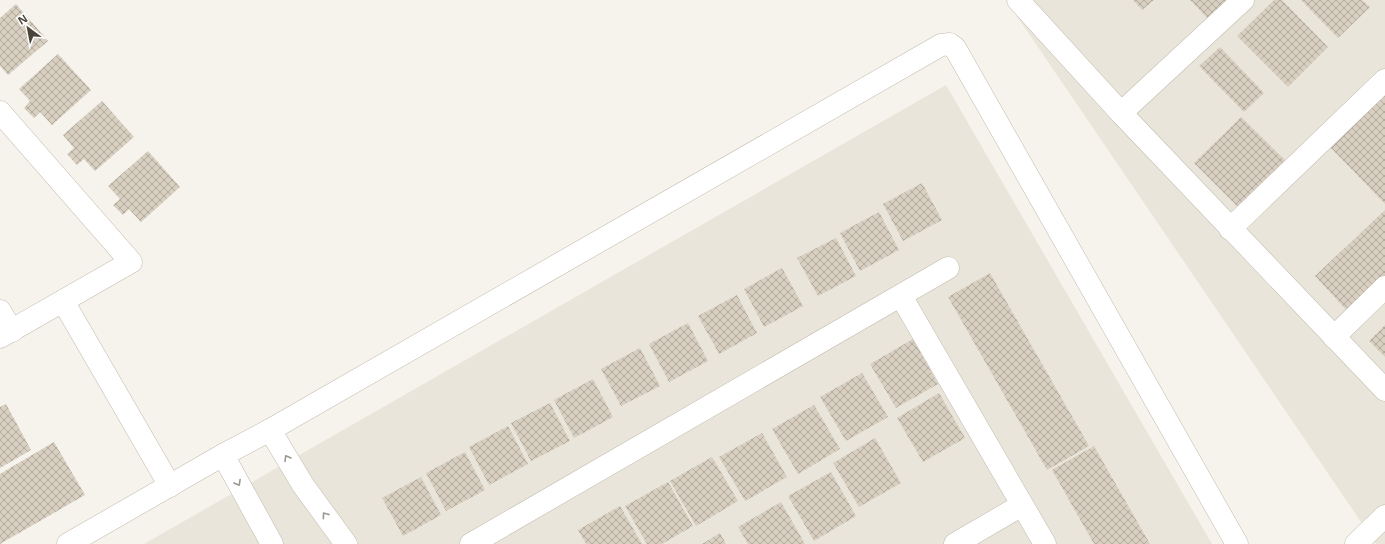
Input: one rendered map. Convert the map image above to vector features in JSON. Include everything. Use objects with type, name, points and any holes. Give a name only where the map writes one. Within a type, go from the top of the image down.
[{"type":"street","points":[[1018,0],[1121,114],[1385,390]]},
{"type":"street","points":[[1121,114],[1243,0]]},
{"type":"street","points":[[68,544],[223,455],[270,430],[941,44],[950,44],[955,48],[1237,544]]},
{"type":"street","points":[[1230,228],[1385,80]]},
{"type":"street","points":[[0,112],[131,262],[6,334],[0,311]]},
{"type":"street","points":[[471,544],[948,268]]},
{"type":"street","points":[[1334,337],[1385,287]]},
{"type":"street","points":[[901,296],[1045,544]]},
{"type":"street","points":[[63,301],[170,486]]},
{"type":"street","points":[[270,430],[304,485],[346,544]]},
{"type":"street","points":[[223,455],[272,544]]},
{"type":"street","points":[[955,544],[1022,505]]},
{"type":"street","points":[[1356,544],[1385,516]]},
{"type":"shaded area","points":[[1006,0],[1385,0],[1385,544],[1376,544]]},
{"type":"shaded area","points":[[946,85],[1212,544],[144,544]]},
{"type":"building","points":[[1133,0],[1154,0],[1142,10]]},
{"type":"building","points":[[1190,0],[1233,0],[1210,21]]},
{"type":"building","points":[[1274,0],[1282,0],[1328,47],[1288,87],[1237,36]]},
{"type":"building","points":[[1301,0],[1362,0],[1370,7],[1338,38]]},
{"type":"building","points":[[16,4],[48,41],[8,75],[0,66],[0,18]]},
{"type":"building","points":[[1220,47],[1264,93],[1244,112],[1199,66]]},
{"type":"building","points":[[58,54],[91,90],[52,125],[40,112],[34,118],[24,108],[30,101],[19,89]]},
{"type":"building","points":[[1385,93],[1385,204],[1329,146]]},
{"type":"building","points":[[102,101],[134,137],[95,171],[84,159],[77,165],[67,154],[74,148],[63,135]]},
{"type":"building","points":[[1241,117],[1288,163],[1241,210],[1194,163]]},
{"type":"building","points":[[148,151],[180,187],[141,222],[129,209],[123,215],[113,205],[120,199],[108,186]]},
{"type":"building","points":[[922,183],[942,220],[903,241],[883,204]]},
{"type":"building","points":[[1385,210],[1385,279],[1349,313],[1315,276]]},
{"type":"building","points":[[879,212],[899,250],[860,271],[840,233]]},
{"type":"building","points":[[836,238],[856,276],[818,296],[797,258]]},
{"type":"building","points":[[782,268],[803,306],[764,327],[744,289]]},
{"type":"building","points":[[990,273],[1089,446],[1047,470],[948,297]]},
{"type":"building","points":[[737,295],[757,333],[719,354],[698,316]]},
{"type":"building","points":[[688,323],[708,361],[669,382],[649,344]]},
{"type":"building","points":[[1385,325],[1385,357],[1369,341]]},
{"type":"building","points":[[913,339],[938,384],[896,408],[870,364]]},
{"type":"building","points":[[640,348],[660,386],[621,406],[601,369]]},
{"type":"building","points":[[862,373],[888,417],[846,441],[820,397]]},
{"type":"building","points":[[593,379],[613,417],[574,438],[554,400]]},
{"type":"building","points":[[939,393],[965,438],[923,462],[897,418]]},
{"type":"building","points":[[550,403],[570,441],[531,461],[511,423]]},
{"type":"building","points":[[6,404],[31,450],[0,468],[0,407]]},
{"type":"building","points":[[814,405],[840,449],[798,474],[772,429]]},
{"type":"building","points":[[508,426],[528,464],[489,485],[469,447]]},
{"type":"building","points":[[762,433],[787,477],[745,501],[719,457]]},
{"type":"building","points":[[875,438],[901,483],[859,507],[833,463]]},
{"type":"building","points":[[54,442],[85,495],[0,544],[0,474]]},
{"type":"building","points":[[1094,446],[1150,544],[1094,544],[1052,470]]},
{"type":"building","points":[[465,452],[485,490],[446,511],[426,473]]},
{"type":"building","points":[[712,457],[738,501],[696,526],[670,481]]},
{"type":"building","points":[[831,472],[856,516],[814,541],[788,496]]},
{"type":"building","points":[[421,477],[441,515],[403,536],[382,498]]},
{"type":"building","points":[[668,482],[693,526],[662,544],[647,544],[625,506]]},
{"type":"building","points":[[781,502],[805,544],[748,544],[738,527]]},
{"type":"building","points":[[620,506],[642,544],[586,544],[578,530]]},
{"type":"building","points":[[720,533],[726,544],[702,544]]}]
